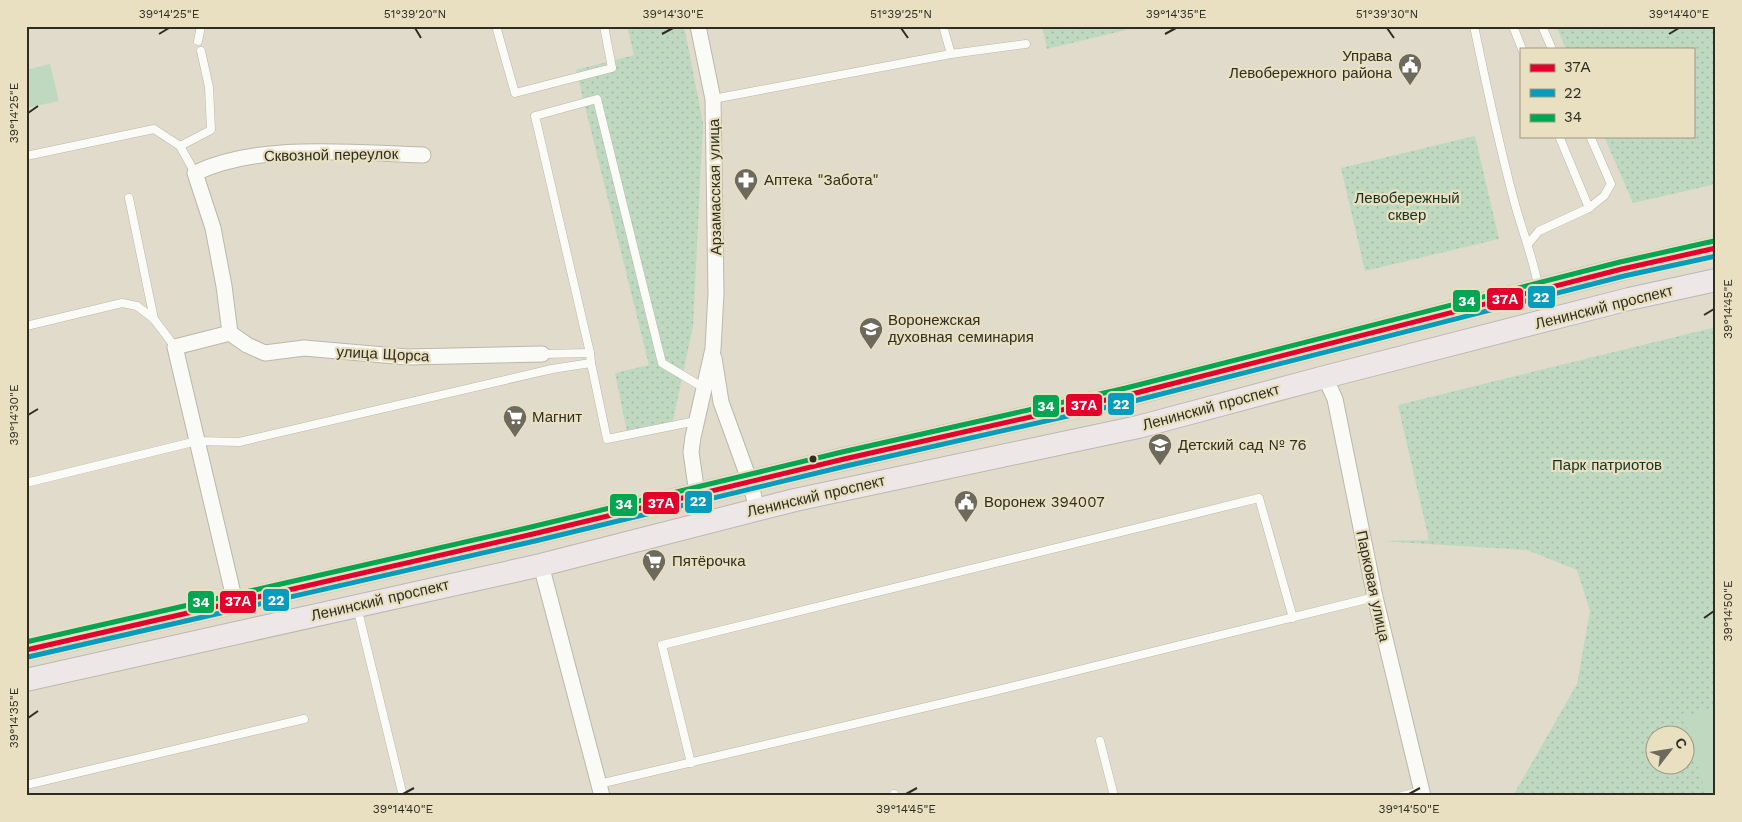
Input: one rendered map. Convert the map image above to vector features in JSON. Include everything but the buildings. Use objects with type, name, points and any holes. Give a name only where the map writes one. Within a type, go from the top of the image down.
[{"type":"main road","name":"Ленинский проспект","points":[[26,650],[1128,396],[1622,269],[1716,248]]},
{"type":"main road","name":"Ленинский проспект","points":[[26,680],[541,564],[824,493],[1138,427],[1325,377],[1629,300],[1716,280]]},
{"type":"main road","points":[[1539,290],[1546,322]]},
{"type":"street","name":"Арзамасская улица","points":[[697,494],[691,452],[713,349],[716,293],[713,99],[698,26]]},
{"type":"street","name":"Сквозной переулок","points":[[196,173],[214,164],[269,153],[341,152],[423,155]]},
{"type":"street","points":[[196,173],[213,228],[224,286],[230,333],[175,347],[235,602]]},
{"type":"street","name":"улица Щорса","points":[[230,333],[247,345],[265,353],[304,348],[407,357],[542,354]]},
{"type":"street","name":"Арзамасская улица","points":[[713,349],[721,402],[750,482],[757,509]]},
{"type":"street","name":"Парковая улица","points":[[1325,377],[1335,399],[1375,597],[1422,793]]},
{"type":"street","points":[[697,494],[704,522]]},
{"type":"street","points":[[541,564],[600,790]]},
{"type":"lane","points":[[198,41],[201,26]]},
{"type":"lane","points":[[496,26],[515,93],[612,68],[604,26]]},
{"type":"lane","points":[[943,26],[951,54]]},
{"type":"lane","points":[[1474,26],[1496,130],[1521,228],[1534,265],[1539,290]]},
{"type":"lane","points":[[1513,26],[1522,48]]},
{"type":"lane","points":[[1542,26],[1552,48]]},
{"type":"lane","points":[[713,99],[951,54],[1026,44]]},
{"type":"lane","points":[[180,146],[211,130],[209,87],[200,51]]},
{"type":"lane","points":[[696,422],[607,439],[590,353],[535,116],[596,99],[662,363],[704,388]]},
{"type":"lane","points":[[26,156],[154,129],[180,146],[196,173]]},
{"type":"lane","points":[[1560,138],[1589,208]]},
{"type":"lane","points":[[1528,244],[1539,231],[1589,208],[1604,196],[1611,184],[1591,138]]},
{"type":"lane","points":[[128,198],[154,319]]},
{"type":"lane","points":[[26,326],[122,303],[138,306],[154,319],[175,347]]},
{"type":"lane","points":[[542,354],[590,353]]},
{"type":"lane","points":[[26,483],[198,441],[239,442],[552,369],[591,363]]},
{"type":"lane","points":[[691,763],[662,645],[1250,500],[1260,498],[1293,618]]},
{"type":"lane","points":[[600,790],[691,763],[1375,597]]},
{"type":"lane","points":[[356,605],[403,796]]},
{"type":"lane","points":[[26,785],[304,719]]},
{"type":"lane","points":[[1100,741],[1114,796]]},
{"type":"lane","points":[[1402,796],[1422,793]]},
{"type":"green space","points":[[627,26],[681,26],[685,31],[703,123],[693,326],[673,421],[627,432],[615,373],[649,365],[576,70],[634,55]]},
{"type":"green space","points":[[1042,26],[1142,26],[1047,49]]},
{"type":"green space","points":[[1556,26],[1716,26],[1716,184],[1633,203],[1605,138],[1694,138],[1694,48],[1566,48]]},
{"type":"green space","points":[[50,64],[59,101],[26,108],[26,70]]},
{"type":"green space","name":"Левобережный сквер","points":[[1475,136],[1499,239],[1365,271],[1341,168]]},
{"type":"green space","name":"Парк патриотов","points":[[1716,327],[1716,796],[1513,796],[1577,684],[1590,611],[1577,570],[1527,550],[1380,541],[1429,540],[1398,405]]},
{"type":"green space","points":[[1716,707],[1716,796],[1706,796],[1694,752],[1694,724],[1686,724],[1684,716]]},
{"type":"transit line","name":"34","points":[[26,642],[531,527],[842,452],[1126,388],[1620,262],[1714,241]]},
{"type":"transit line","name":"37А","points":[[26,650],[533,534],[844,459],[1128,395],[1622,269],[1716,248]]},
{"type":"transit line","name":"22","points":[[28,657],[535,541],[846,466],[1130,402],[1624,276],[1716,256]]},
{"type":"place","name":"Управа Левобережного района","points":[[1410,86]]},
{"type":"place","name":"Аптека \"Забота\"","points":[[746,201]]},
{"type":"place","name":"Воронежская духовная семинария","points":[[871,350]]},
{"type":"place","name":"Магнит","points":[[515,438]]},
{"type":"place","name":"Детский сад № 76","points":[[1160,466]]},
{"type":"place","name":"Воронеж 394007","points":[[966,523]]},
{"type":"place","name":"Пятёрочка","points":[[654,582]]}]
